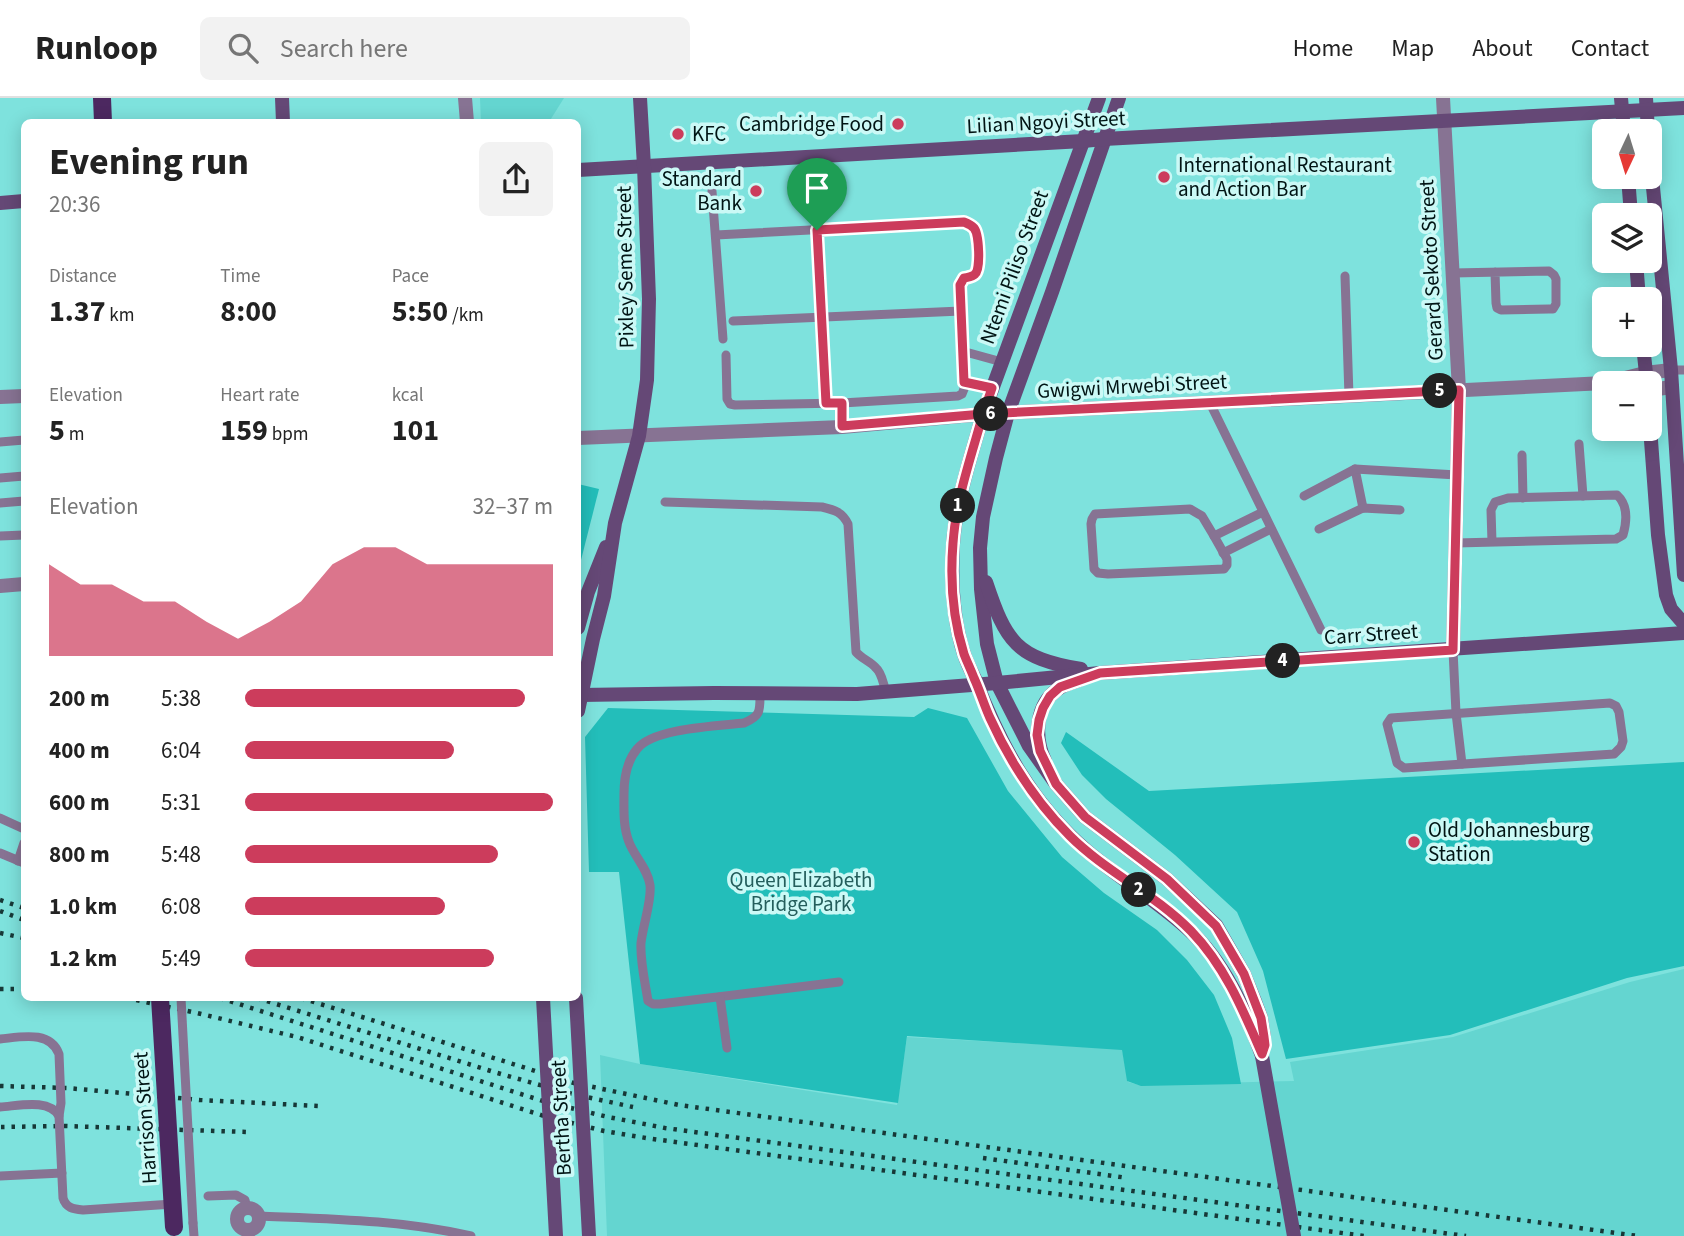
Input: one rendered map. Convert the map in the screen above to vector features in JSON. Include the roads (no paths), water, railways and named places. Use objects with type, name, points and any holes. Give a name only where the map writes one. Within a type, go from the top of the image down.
[{"type":"main road","points":[[102,98],[103,119]]},
{"type":"main road","name":"Harrison Street","points":[[160,1001],[175,1232]]},
{"type":"street","points":[[282,98],[283,119]]},
{"type":"street","points":[[465,98],[467,119]]},
{"type":"street","name":"Pixley Seme Street","points":[[615,523],[639,436],[647,380],[649,311],[640,98]]},
{"type":"street","name":"Ntemi Piliso Street","points":[[1099,98],[992,388],[957,508],[952,593],[957,624],[964,654],[990,719],[1031,790],[1090,854],[1190,930],[1210,953],[1229,982],[1262,1055]]},
{"type":"street","name":"Ntemi Piliso Street","points":[[1119,98],[1008,414],[996,458],[983,517],[980,548],[987,644],[997,683],[1028,746],[1056,784],[1085,817],[1167,879],[1216,926],[1244,974],[1261,1018],[1265,1045],[1262,1055]]},
{"type":"street","name":"Gerard Sekoto Street","points":[[1443,98],[1459,390],[1453,650]]},
{"type":"street","name":"Lilian Ngoyi Street","points":[[581,170],[1444,122],[1622,104],[1684,108]]},
{"type":"street","points":[[1654,189],[1678,370],[1684,575]]},
{"type":"street","points":[[0,203],[21,201]]},
{"type":"street","name":"Gwigwi Mrwebi Street","points":[[581,438],[842,426],[983,414],[1592,384]]},
{"type":"street","points":[[0,397],[21,396]]},
{"type":"street","points":[[1651,441],[1658,535],[1666,595],[1671,609],[1684,624]]},
{"type":"street","points":[[581,618],[615,523]]},
{"type":"street","points":[[581,691],[604,596],[615,523]]},
{"type":"street","points":[[981,566],[997,614],[1011,639],[1044,662],[1100,673]]},
{"type":"street","points":[[0,586],[21,584]]},
{"type":"street","name":"Carr Street","points":[[581,695],[857,694],[1100,673],[1684,633]]},
{"type":"street","points":[[1056,784],[1040,751],[1037,735],[1043,708],[1050,696],[1060,687],[1100,673]]},
{"type":"street","points":[[543,1001],[556,1236]]},
{"type":"street","name":"Bertha Street","points":[[576,1001],[589,1236]]},
{"type":"street","points":[[1262,1055],[1294,1236]]},
{"type":"street","points":[[248,1233],[257,1227],[253,1212]]},
{"type":"lane","points":[[712,191],[723,339]]},
{"type":"lane","points":[[716,235],[964,222],[972,225],[978,237],[978,270],[974,275],[964,278],[960,285],[964,382],[962,394],[958,396],[842,403],[735,405],[730,404],[727,399],[726,355]]},
{"type":"lane","points":[[817,230],[826,403]]},
{"type":"lane","points":[[1453,272],[1549,271],[1556,279],[1556,304],[1553,309],[1501,310],[1496,303],[1495,272]]},
{"type":"lane","points":[[1345,276],[1349,396]]},
{"type":"lane","points":[[733,321],[961,311]]},
{"type":"lane","points":[[962,351],[1002,362]]},
{"type":"lane","points":[[964,382],[992,388]]},
{"type":"lane","points":[[842,403],[842,426]]},
{"type":"lane","points":[[1210,403],[1321,630]]},
{"type":"lane","points":[[0,442],[21,440]]},
{"type":"lane","points":[[1579,444],[1583,496]]},
{"type":"lane","points":[[1522,455],[1523,498]]},
{"type":"lane","points":[[1304,496],[1355,469],[1457,475]]},
{"type":"lane","points":[[1355,469],[1363,508]]},
{"type":"lane","points":[[0,478],[21,476]]},
{"type":"lane","points":[[1455,542],[1492,542],[1616,539],[1623,535],[1627,523],[1623,500],[1617,495],[1508,498],[1495,502],[1491,510],[1492,542]]},
{"type":"lane","points":[[0,503],[21,501]]},
{"type":"lane","points":[[665,502],[822,508],[836,510],[844,516],[848,524],[856,652],[880,671],[886,691]]},
{"type":"lane","points":[[1319,529],[1363,508],[1400,510]]},
{"type":"lane","points":[[1190,509],[1202,516],[1223,554],[1227,559],[1224,569],[1098,573],[1093,565],[1092,519],[1095,514],[1190,509]]},
{"type":"lane","points":[[1213,536],[1263,512]]},
{"type":"lane","points":[[1223,554],[1271,529]]},
{"type":"lane","points":[[0,536],[21,535]]},
{"type":"lane","points":[[1453,650],[1462,764]]},
{"type":"lane","points":[[761,693],[758,715],[754,719],[744,723],[678,731],[650,738],[638,747],[629,761],[624,785],[624,818],[629,842],[650,885],[641,946],[648,1001],[660,1004],[839,982]]},
{"type":"lane","points":[[1610,703],[1616,706],[1619,712],[1622,747],[1614,754],[1404,768],[1397,763],[1387,724],[1391,718],[1457,713],[1610,703]]},
{"type":"lane","points":[[0,818],[21,828]]},
{"type":"lane","points":[[0,853],[21,862]]},
{"type":"lane","points":[[720,997],[727,1048]]},
{"type":"lane","points":[[181,1001],[194,1236]]},
{"type":"lane","points":[[0,1039],[39,1037],[53,1043],[59,1054],[62,1173],[65,1203],[70,1208],[75,1210],[173,1204]]},
{"type":"lane","points":[[0,1107],[47,1105],[59,1116]]},
{"type":"lane","points":[[0,1176],[62,1173]]},
{"type":"lane","points":[[208,1196],[236,1195],[244,1200],[253,1212],[395,1222],[471,1236]]},
{"type":"railway","points":[[0,900],[21,907]]},
{"type":"railway","points":[[0,911],[21,919]]},
{"type":"railway","points":[[0,933],[21,937]]},
{"type":"railway","points":[[0,989],[21,989]]},
{"type":"railway","points":[[140,1001],[297,1037],[544,1116],[604,1131],[1364,1236]]},
{"type":"railway","points":[[229,1001],[546,1102],[665,1128],[1466,1236]]},
{"type":"railway","points":[[267,1001],[494,1072],[568,1093],[633,1107]]},
{"type":"railway","points":[[311,1001],[574,1083],[679,1105],[1638,1236]]},
{"type":"railway","points":[[0,1086],[67,1088],[200,1100],[319,1106]]},
{"type":"railway","points":[[1,1127],[64,1126],[248,1132]]},
{"type":"railway","points":[[983,1158],[1128,1178]]},
{"type":"place","name":"Cambridge Food","points":[[898,124]]},
{"type":"place","name":"KFC","points":[[678,134]]},
{"type":"place","name":"International Restaurant and Action Bar","points":[[1164,177]]},
{"type":"place","name":"Standard Bank","points":[[756,191]]},
{"type":"place","name":"Old Johannesburg Station","points":[[1414,842]]},
{"type":"park label","name":"Queen Elizabeth Bridge Park","points":[[801,892]]}]
